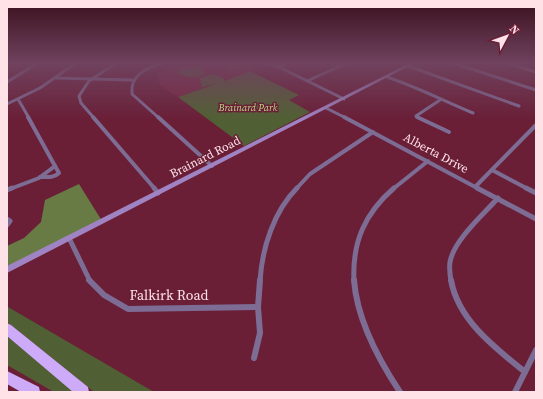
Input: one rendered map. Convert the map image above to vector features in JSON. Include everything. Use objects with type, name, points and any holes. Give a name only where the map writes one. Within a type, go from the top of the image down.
[{"type":"highway","points":[[7,329],[83,392]]},
{"type":"highway","points":[[7,377],[34,392]]},
{"type":"main road","name":"Brainard Road","points":[[7,270],[377,82]]},
{"type":"street","points":[[7,104],[49,82]]},
{"type":"street","points":[[89,82],[81,90],[79,96],[81,103],[158,193]]},
{"type":"street","points":[[131,82],[130,86],[132,94],[212,166]]},
{"type":"street","points":[[308,82],[344,98]]},
{"type":"street","points":[[404,82],[416,86],[440,100],[473,113]]},
{"type":"street","points":[[451,82],[519,106]]},
{"type":"street","points":[[510,82],[536,90]]},
{"type":"street","points":[[18,99],[59,173],[55,177],[38,177]]},
{"type":"street","points":[[440,100],[416,116],[449,132]]},
{"type":"street","name":"Alberta Drive","points":[[326,108],[536,218]]},
{"type":"street","points":[[476,186],[536,125]]},
{"type":"street","points":[[254,358],[260,333],[258,307],[260,275],[265,248],[273,226],[289,196],[299,184],[321,165],[373,132]]},
{"type":"street","points":[[400,392],[378,357],[366,327],[357,296],[354,274],[354,256],[357,238],[362,224],[378,202],[428,161]]},
{"type":"street","points":[[7,190],[55,168]]},
{"type":"street","points":[[492,170],[536,193]]},
{"type":"street","points":[[498,198],[455,248],[450,259],[450,274],[454,292],[463,312],[498,351],[525,372]]},
{"type":"street","points":[[7,219],[10,221],[7,225]]},
{"type":"street","name":"Falkirk Road","points":[[69,238],[91,284],[108,300],[128,310],[258,307]]},
{"type":"street","points":[[515,392],[536,350]]},
{"type":"shaded area","points":[[159,82],[220,82],[178,97],[160,85]]},
{"type":"green space","name":"Brainard Park","points":[[201,82],[272,82],[299,95],[289,100],[310,112],[244,146],[178,97],[218,83],[202,87]]},
{"type":"green space","points":[[79,184],[102,221],[7,270],[7,246],[24,238],[41,222],[45,200]]},
{"type":"green space","points":[[7,307],[154,392],[94,392],[7,322]]},
{"type":"green space","points":[[7,336],[76,392],[54,392],[7,365]]}]
